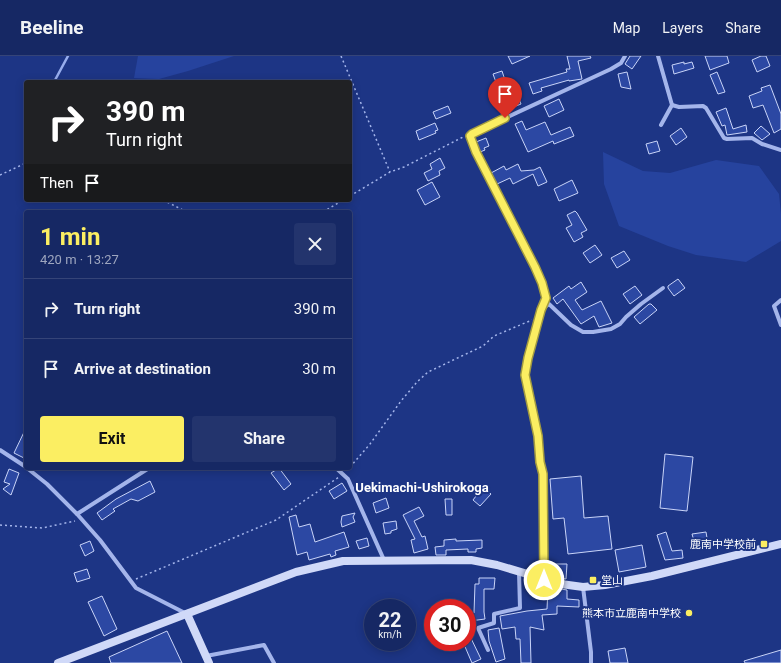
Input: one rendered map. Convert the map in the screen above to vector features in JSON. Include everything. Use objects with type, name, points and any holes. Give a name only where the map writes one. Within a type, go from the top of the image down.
[{"type":"street","points":[[544,580],[543,474],[540,462],[538,436],[525,375],[539,317],[546,298],[542,283],[476,152],[470,136],[611,70],[621,63],[625,56]]},
{"type":"street","points":[[658,56],[672,105],[661,125]]},
{"type":"street","points":[[672,105],[679,107],[703,106],[706,108],[724,138],[752,138],[762,144],[781,150]]},
{"type":"street","points":[[541,310],[549,304],[571,324],[583,332],[611,329],[620,324],[641,304],[663,288]]},
{"type":"street","points":[[781,300],[774,306],[781,325]]},
{"type":"street","points":[[0,450],[24,467]]},
{"type":"street","points":[[29,470],[48,484],[77,514],[100,540],[136,588],[187,614],[208,660],[264,646],[274,663]]},
{"type":"street","points":[[77,514],[146,470]]},
{"type":"street","points":[[338,470],[348,480],[384,560]]},
{"type":"street","points":[[58,663],[296,572],[343,561],[471,560],[497,565],[544,580],[583,587],[605,585],[652,576],[781,544]]},
{"type":"street","points":[[488,650],[478,628],[494,623],[494,614],[520,608],[519,572]]},
{"type":"street","points":[[583,587],[591,663]]},
{"type":"path","points":[[341,56],[351,80]]},
{"type":"path","points":[[352,82],[390,172]]},
{"type":"path","points":[[352,195],[390,172],[404,167],[468,134],[470,136]]},
{"type":"path","points":[[0,175],[24,164]]},
{"type":"path","points":[[167,202],[184,210]]},
{"type":"path","points":[[326,210],[340,202]]},
{"type":"path","points":[[352,465],[370,444],[401,401],[417,382],[428,372],[483,346],[494,336],[539,317]]},
{"type":"path","points":[[131,581],[276,520],[343,475]]},
{"type":"path","points":[[0,524],[42,528],[82,520]]},
{"type":"shaded area","points":[[138,56],[234,56],[159,79],[134,78]]},
{"type":"shaded area","points":[[603,152],[643,171],[670,173],[716,160],[759,166],[779,194],[781,241],[746,262],[696,255],[668,246],[619,226],[604,184]]},
{"type":"building","points":[[508,56],[530,56],[512,64]]},
{"type":"building","points":[[567,56],[590,56],[591,58],[578,61],[582,79],[569,80],[541,88],[542,91],[533,94],[529,83],[567,72],[566,69],[570,69]]},
{"type":"building","points":[[630,56],[641,56],[632,69],[625,64]]},
{"type":"building","points":[[705,56],[727,56],[729,63],[710,70]]},
{"type":"building","points":[[761,56],[766,56],[770,66],[757,72],[752,60]]},
{"type":"building","points":[[684,62],[684,64],[692,62],[694,68],[674,74],[672,65]]},
{"type":"building","points":[[502,71],[507,86],[513,84],[521,104],[506,110],[493,74]]},
{"type":"building","points":[[627,72],[631,89],[621,87],[618,74]]},
{"type":"building","points":[[717,72],[725,92],[718,94],[710,75]]},
{"type":"building","points":[[770,85],[781,114],[781,129],[774,133],[763,105],[753,108],[749,96],[762,91],[761,88]]},
{"type":"building","points":[[559,99],[564,110],[549,117],[544,106]]},
{"type":"building","points":[[448,106],[451,113],[436,119],[433,112]]},
{"type":"building","points":[[726,108],[733,129],[746,125],[747,132],[727,135],[725,125],[722,126],[716,112]]},
{"type":"building","points":[[522,121],[526,130],[545,122],[551,135],[570,127],[574,136],[554,144],[553,141],[528,152],[515,124]]},
{"type":"building","points":[[435,123],[438,130],[435,131],[436,133],[419,140],[416,131]]},
{"type":"building","points":[[761,126],[770,134],[762,140],[754,133]]},
{"type":"building","points":[[681,128],[687,137],[676,145],[670,136]]},
{"type":"building","points":[[486,138],[489,146],[480,152],[476,142]]},
{"type":"building","points":[[657,141],[660,151],[649,154],[646,144]]},
{"type":"building","points":[[440,158],[445,168],[439,171],[440,175],[428,181],[424,173],[432,169],[430,164]]},
{"type":"building","points":[[518,164],[521,171],[534,170],[540,167],[547,182],[538,186],[533,174],[513,184],[510,178],[497,184],[491,173],[504,166],[506,170]]},
{"type":"building","points":[[572,180],[578,193],[559,201],[554,189]]},
{"type":"building","points":[[432,182],[440,197],[425,205],[417,190]]},
{"type":"building","points":[[575,211],[587,230],[581,233],[583,237],[574,242],[566,228],[572,225],[567,215]]},
{"type":"building","points":[[595,245],[602,255],[590,263],[583,253]]},
{"type":"building","points":[[624,251],[630,260],[617,268],[611,258]]},
{"type":"building","points":[[678,279],[685,288],[674,296],[668,286]]},
{"type":"building","points":[[581,282],[587,292],[575,300],[582,310],[601,301],[612,323],[599,327],[594,316],[581,324],[563,299],[557,304],[553,298],[569,286],[571,289]]},
{"type":"building","points":[[635,286],[642,295],[630,304],[623,294]]},
{"type":"building","points":[[649,304],[657,310],[640,324],[634,317]]},
{"type":"building","points":[[24,432],[24,458],[14,453]]},
{"type":"building","points":[[665,454],[693,457],[687,511],[660,508]]},
{"type":"building","points":[[9,469],[19,473],[11,495],[3,489],[10,484],[4,482]]},
{"type":"building","points":[[276,470],[280,470],[291,484],[284,490],[271,473]]},
{"type":"building","points":[[581,476],[584,518],[608,516],[612,549],[568,554],[564,518],[553,519],[550,479]]},
{"type":"building","points":[[150,481],[155,492],[138,501],[131,499],[113,509],[115,511],[102,520],[97,513],[116,499]]},
{"type":"building","points":[[342,483],[347,491],[334,499],[329,491]]},
{"type":"building","points":[[483,487],[491,494],[480,506],[473,500]]},
{"type":"building","points":[[386,498],[389,508],[376,513],[373,503]]},
{"type":"building","points":[[445,499],[452,499],[452,515],[446,515]]},
{"type":"building","points":[[419,507],[424,516],[414,521],[422,537],[425,536],[428,549],[414,553],[411,540],[415,539],[403,515]]},
{"type":"building","points":[[355,513],[353,517],[355,522],[342,527],[342,516]]},
{"type":"building","points":[[296,515],[299,527],[310,524],[315,542],[344,532],[349,547],[335,551],[336,555],[331,557],[330,554],[309,560],[307,552],[297,555],[289,517]]},
{"type":"building","points":[[396,521],[397,529],[391,531],[391,533],[385,534],[383,523]]},
{"type":"building","points":[[666,532],[672,551],[682,550],[683,558],[665,560],[657,535]]},
{"type":"building","points":[[706,532],[707,538],[694,541],[692,534]]},
{"type":"building","points":[[367,538],[369,546],[359,549],[356,541]]},
{"type":"building","points":[[456,539],[456,541],[482,540],[482,548],[476,549],[476,552],[468,552],[468,549],[446,550],[446,555],[436,555],[435,547],[444,546],[444,540]]},
{"type":"building","points":[[90,541],[94,551],[85,556],[80,545]]},
{"type":"building","points":[[642,545],[646,567],[619,572],[615,550]]},
{"type":"building","points":[[556,564],[567,564],[566,579],[555,577]]},
{"type":"building","points":[[87,569],[90,578],[77,582],[74,573]]},
{"type":"building","points":[[479,578],[495,578],[494,589],[484,589],[485,619],[476,620],[475,584],[479,584]]},
{"type":"building","points":[[548,588],[567,590],[567,599],[579,600],[579,607],[557,606],[557,614],[542,615],[544,630],[530,627],[531,663],[521,663],[520,639],[516,639],[515,627],[502,629],[500,616],[547,609]]},
{"type":"building","points":[[102,596],[117,629],[104,636],[88,602]]},
{"type":"building","points":[[499,628],[505,659],[496,662],[489,641],[488,630]]},
{"type":"building","points":[[167,631],[182,663],[111,663],[109,657]]},
{"type":"building","points":[[625,648],[628,663],[610,663],[608,651]]},
{"type":"building","points":[[476,649],[481,659],[472,663],[467,651],[476,651]]},
{"type":"building","points":[[781,650],[781,663],[745,663],[744,661]]},
{"type":"waterway","points":[[55,80],[68,56]]},
{"type":"place","name":"鹿南中学校前","points":[[764,544]]},
{"type":"place","name":"堂山","points":[[593,580]]},
{"type":"place","name":"熊本市立鹿南中学校","points":[[689,613]]},
{"type":"district","name":"Uekimachi-Ushirokoga","points":[[422,487]]},
{"type":"route","points":[[505,118],[470,136],[476,152],[535,267],[542,283],[546,298],[541,310],[525,375],[538,436],[540,462],[543,474],[544,580]]}]
